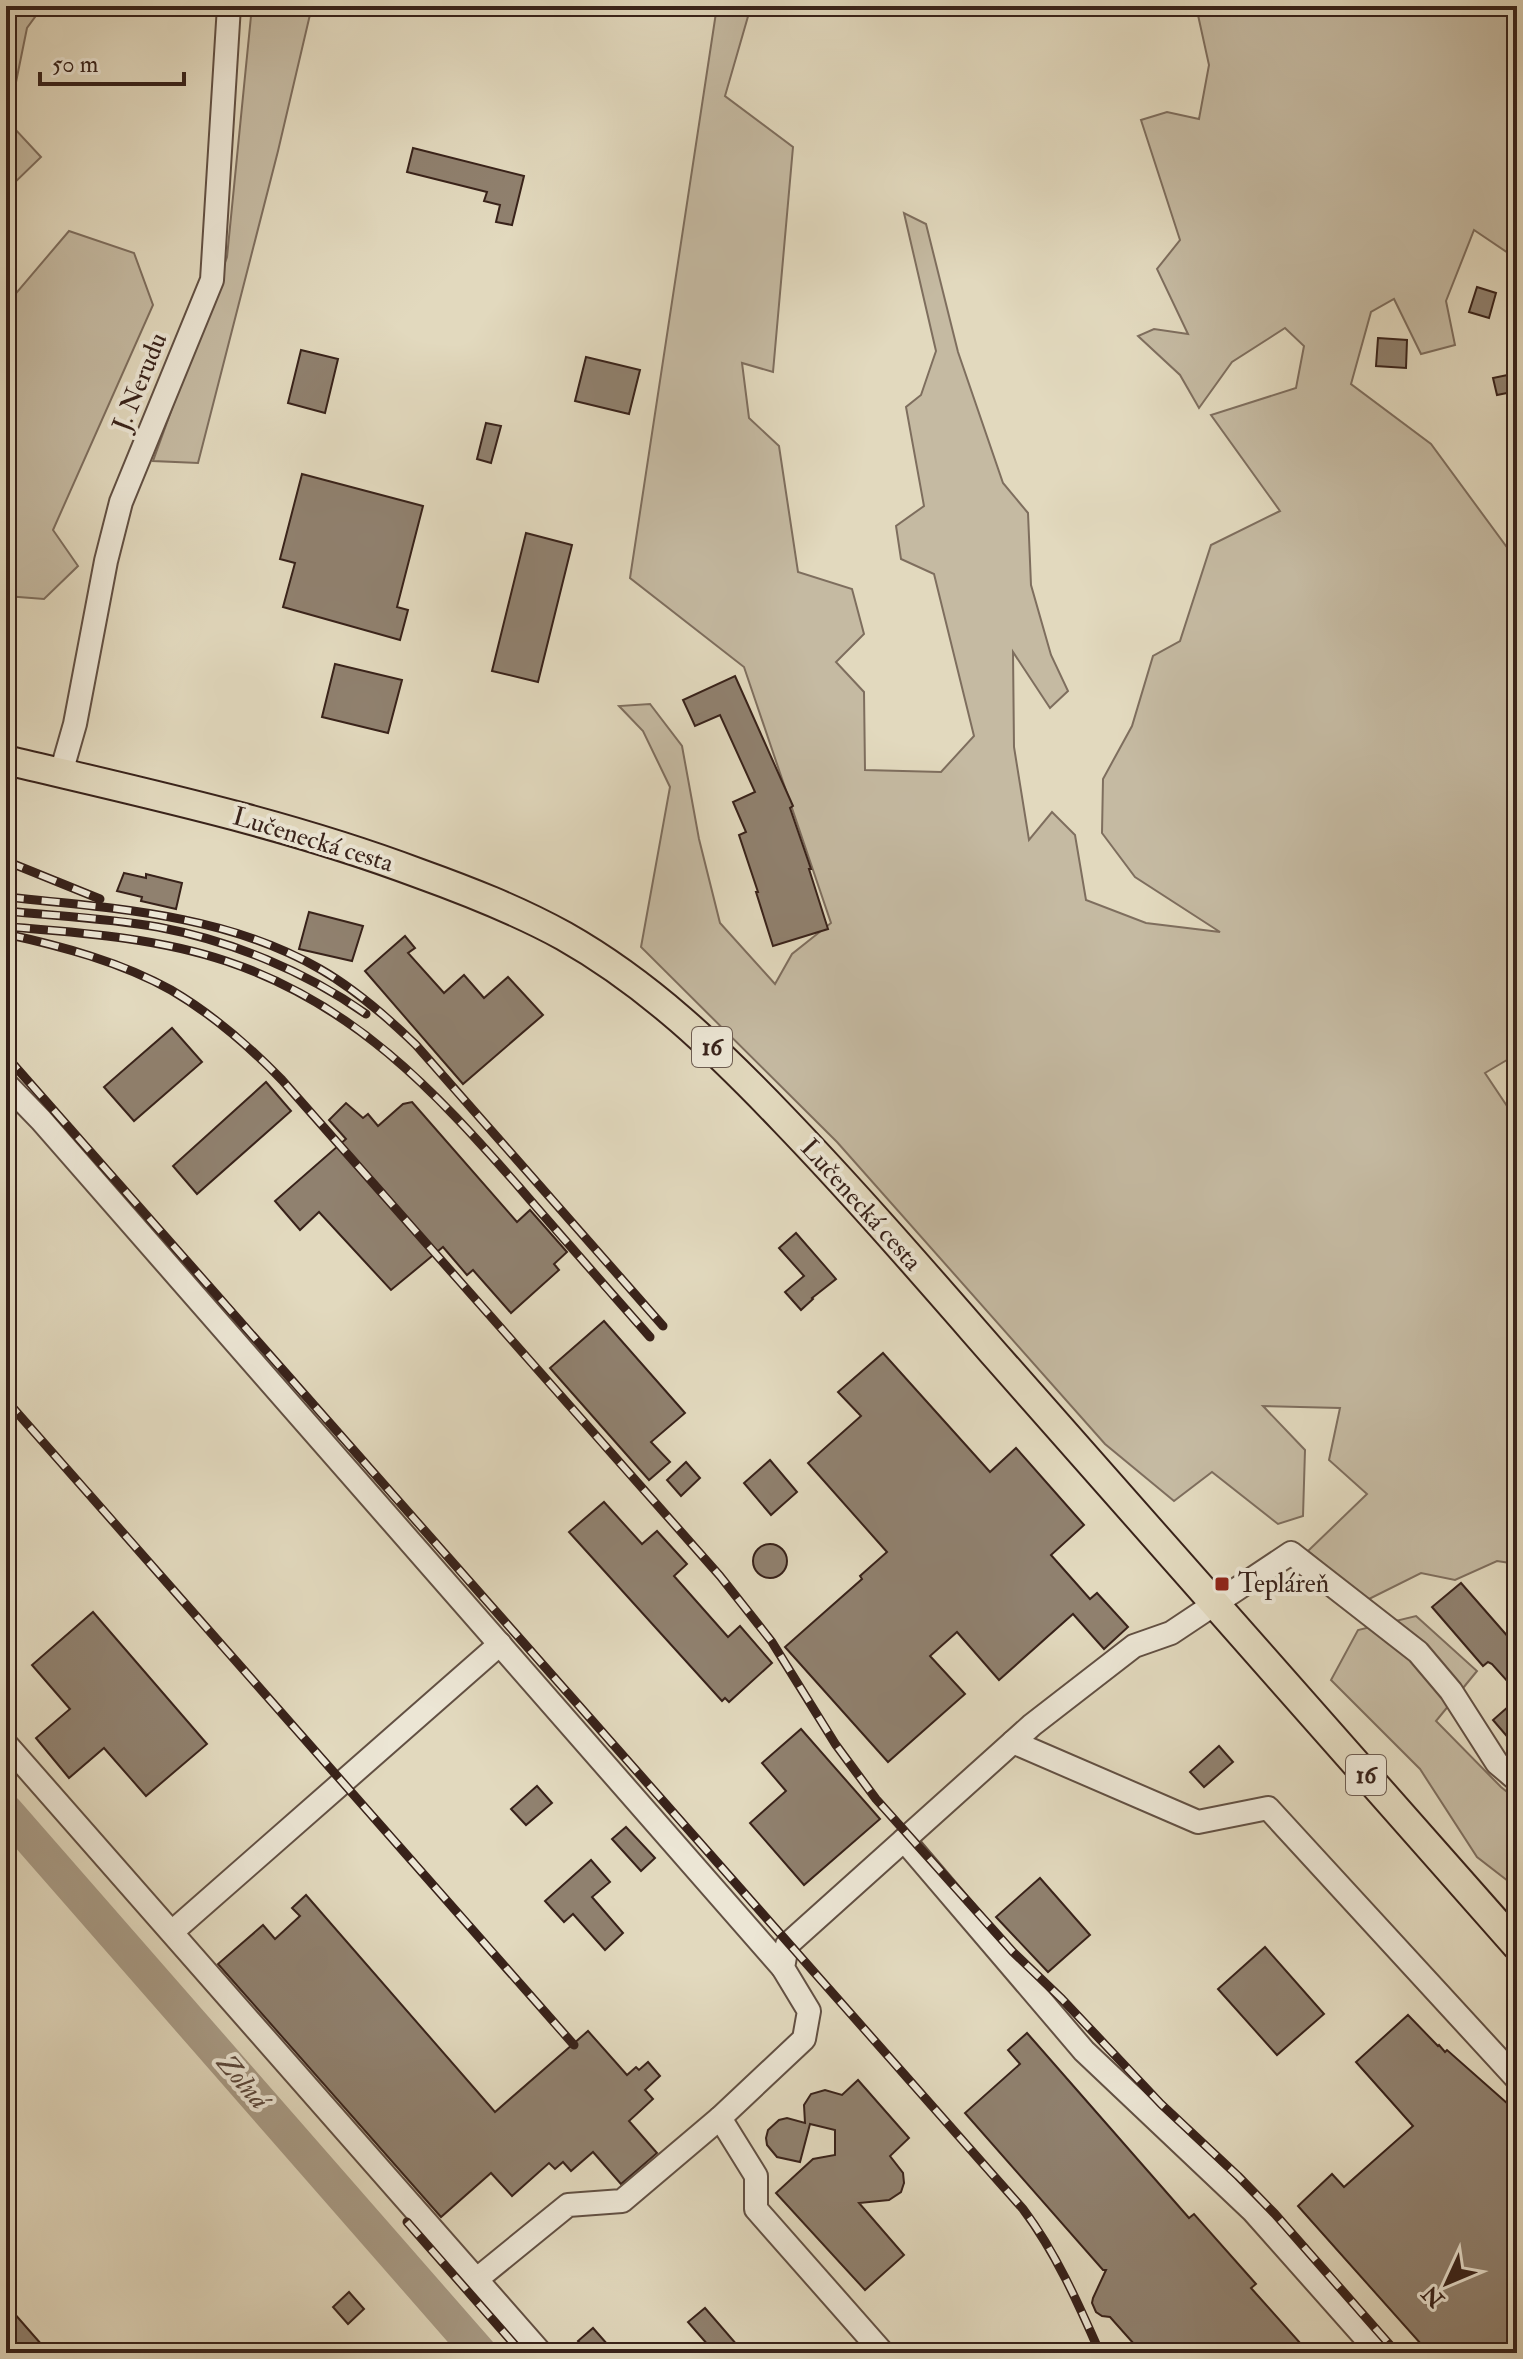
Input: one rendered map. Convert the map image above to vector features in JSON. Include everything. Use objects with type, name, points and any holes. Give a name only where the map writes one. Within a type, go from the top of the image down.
[{"type":"main road","name":"Lučenecká cesta","points":[[6,760],[249,820],[387,861],[486,898],[532,919],[604,960],[642,987],[732,1067],[816,1154],[1517,1946]]},
{"type":"street","name":"J. Nerudu","points":[[61,773],[75,724],[106,561],[121,502],[212,280],[229,6]]},
{"type":"street","points":[[6,1084],[41,1120],[783,1968],[809,2011],[804,2039],[720,2118],[622,2201],[568,2205],[477,2279]]},
{"type":"street","points":[[783,1968],[787,1945],[1013,1742],[1134,1646],[1171,1633],[1291,1553],[1418,1652],[1451,1691],[1497,1763],[1517,1780]]},
{"type":"street","points":[[172,1932],[500,1644]]},
{"type":"street","points":[[1013,1742],[1198,1822],[1268,1808],[1517,2079]]},
{"type":"street","points":[[6,1744],[541,2353]]},
{"type":"street","points":[[904,1840],[1084,2051],[1253,2211],[1379,2353]]},
{"type":"street","points":[[720,2118],[756,2176],[756,2209],[883,2353]]},
{"type":"shaded area","points":[[6,6],[43,6],[27,28],[15,87],[13,127],[41,157],[6,191]]},
{"type":"shaded area","points":[[252,6],[312,6],[198,463],[153,461],[227,257]]},
{"type":"shaded area","points":[[717,6],[751,6],[725,96],[793,147],[773,372],[742,363],[749,418],[779,446],[798,572],[852,589],[864,634],[836,662],[864,692],[865,770],[941,772],[974,736],[934,574],[901,559],[896,526],[924,506],[906,407],[921,395],[936,351],[904,213],[926,224],[958,352],[1003,483],[1028,513],[1031,585],[1051,655],[1068,691],[1050,708],[1013,652],[1014,747],[1029,840],[1052,812],[1075,835],[1086,900],[1146,923],[1220,932],[1135,877],[1102,833],[1103,779],[1132,726],[1153,656],[1180,641],[1211,545],[1280,511],[1211,415],[1296,388],[1304,346],[1285,328],[1232,362],[1199,408],[1180,375],[1138,336],[1154,329],[1188,334],[1157,269],[1180,240],[1141,120],[1167,112],[1199,119],[1209,65],[1196,6],[1517,6],[1517,259],[1474,230],[1446,301],[1455,345],[1421,354],[1394,299],[1371,312],[1351,384],[1431,444],[1517,561],[1517,1054],[1485,1073],[1517,1121],[1517,1564],[1497,1561],[1455,1580],[1421,1573],[1367,1600],[1308,1551],[1367,1494],[1329,1460],[1340,1408],[1263,1406],[1305,1450],[1303,1516],[1278,1524],[1212,1472],[1174,1501],[1105,1444],[837,1142],[641,947],[670,787],[643,731],[619,706],[650,704],[682,746],[699,839],[720,923],[775,984],[792,954],[831,923],[744,667],[630,578]]},
{"type":"shaded area","points":[[69,231],[134,253],[153,305],[53,530],[78,566],[44,599],[6,596],[6,305]]},
{"type":"shaded area","points":[[1416,1616],[1477,1671],[1436,1721],[1517,1800],[1517,1888],[1477,1857],[1420,1769],[1331,1680],[1358,1630]]},
{"type":"building","points":[[413,148],[524,176],[512,225],[496,222],[500,205],[484,201],[487,192],[407,172]]},
{"type":"building","points":[[1477,287],[1496,293],[1489,318],[1469,312]]},
{"type":"building","points":[[1378,338],[1407,340],[1406,368],[1376,366]]},
{"type":"building","points":[[301,350],[338,359],[325,413],[288,403]]},
{"type":"building","points":[[586,357],[640,370],[629,414],[575,401]]},
{"type":"building","points":[[1517,373],[1517,391],[1497,395],[1493,378]]},
{"type":"building","points":[[486,423],[501,426],[491,463],[477,459]]},
{"type":"building","points":[[302,474],[423,506],[397,607],[408,610],[400,640],[283,607],[295,563],[280,559]]},
{"type":"building","points":[[526,533],[572,545],[538,682],[492,671]]},
{"type":"building","points":[[335,664],[402,680],[388,733],[322,717]]},
{"type":"building","points":[[735,676],[793,806],[790,808],[828,929],[773,946],[739,835],[746,832],[733,802],[755,792],[720,715],[695,726],[683,700]]},
{"type":"building","points":[[124,873],[146,878],[146,874],[182,883],[176,909],[141,901],[142,897],[117,891]]},
{"type":"building","points":[[309,912],[363,926],[352,961],[299,949]]},
{"type":"building","points":[[405,936],[415,948],[408,953],[444,993],[464,975],[484,998],[508,977],[543,1015],[463,1084],[365,971]]},
{"type":"building","points":[[172,1028],[202,1062],[134,1121],[104,1087]]},
{"type":"building","points":[[266,1082],[291,1111],[197,1194],[173,1166]]},
{"type":"building","points":[[412,1102],[517,1222],[530,1210],[567,1252],[554,1264],[559,1270],[511,1313],[473,1270],[467,1275],[443,1247],[391,1290],[319,1212],[300,1230],[275,1201],[346,1139],[329,1120],[346,1103],[363,1118],[368,1114],[378,1126],[403,1104]]},
{"type":"building","points":[[796,1233],[836,1279],[801,1310],[785,1292],[804,1276],[779,1248]]},
{"type":"building","points":[[604,1321],[685,1413],[651,1442],[670,1462],[649,1480],[550,1368]]},
{"type":"building","points":[[883,1353],[990,1472],[1016,1448],[1084,1525],[1051,1555],[1090,1599],[1097,1593],[1128,1627],[1104,1649],[1073,1614],[999,1680],[957,1632],[930,1656],[965,1694],[888,1762],[785,1647],[862,1579],[860,1576],[887,1552],[808,1463],[861,1416],[838,1392]]},
{"type":"building","points":[[770,1460],[797,1492],[771,1515],[744,1483]]},
{"type":"building","points":[[686,1462],[700,1478],[681,1496],[667,1480]]},
{"type":"building","points":[[604,1502],[642,1544],[657,1531],[687,1564],[674,1576],[728,1637],[740,1626],[772,1663],[729,1702],[725,1698],[722,1701],[569,1532]]},
{"type":"building","points":[[770,1544],[782,1549],[787,1561],[782,1573],[770,1578],[758,1573],[753,1561],[758,1549]]},
{"type":"building","points":[[1461,1583],[1517,1647],[1517,1692],[1492,1664],[1488,1662],[1483,1666],[1432,1607]]},
{"type":"building","points":[[93,1612],[207,1744],[146,1796],[104,1748],[69,1778],[36,1738],[70,1709],[32,1665]]},
{"type":"building","points":[[1517,1699],[1517,1748],[1493,1720]]},
{"type":"building","points":[[801,1729],[880,1819],[804,1885],[750,1823],[786,1791],[762,1763]]},
{"type":"building","points":[[1219,1746],[1233,1762],[1204,1787],[1190,1772]]},
{"type":"building","points":[[537,1786],[552,1803],[526,1825],[511,1809]]},
{"type":"building","points":[[626,1827],[655,1858],[641,1871],[612,1839]]},
{"type":"building","points":[[591,1860],[610,1882],[592,1897],[623,1933],[605,1950],[573,1914],[564,1922],[545,1901]]},
{"type":"building","points":[[1040,1878],[1090,1935],[1048,1972],[996,1917]]},
{"type":"building","points":[[306,1895],[495,2112],[588,2031],[627,2075],[648,2062],[660,2076],[645,2090],[653,2099],[629,2121],[657,2153],[621,2184],[593,2152],[571,2171],[563,2162],[555,2169],[549,2163],[512,2196],[491,2173],[441,2217],[218,1964],[263,1925],[275,1939],[300,1916],[292,1908]]},
{"type":"building","points":[[1265,1947],[1324,2014],[1277,2055],[1218,1989]]},
{"type":"building","points":[[1408,2015],[1438,2046],[1445,2052],[1447,2050],[1517,2112],[1517,2353],[1429,2353],[1298,2206],[1332,2174],[1344,2187],[1413,2126],[1356,2062]]},
{"type":"building","points":[[1027,2033],[1189,2218],[1194,2214],[1256,2284],[1251,2288],[1309,2353],[1142,2353],[1110,2317],[1096,2312],[1093,2298],[1106,2270],[965,2113],[1020,2064],[1008,2050]]},
{"type":"building","points":[[858,2080],[909,2138],[890,2156],[903,2173],[901,2192],[889,2200],[859,2203],[904,2255],[865,2290],[776,2193],[813,2159],[835,2155],[835,2130],[810,2124],[800,2162],[777,2157],[767,2145],[766,2138],[768,2130],[779,2120],[787,2118],[805,2123],[804,2105],[811,2094],[825,2090],[842,2095]]},
{"type":"building","points":[[349,2292],[364,2309],[348,2324],[333,2307]]},
{"type":"building","points":[[6,2304],[49,2353],[6,2353]]},
{"type":"building","points":[[705,2308],[744,2353],[715,2353],[688,2322]]},
{"type":"building","points":[[593,2328],[615,2353],[589,2353],[578,2341]]},
{"type":"waterway","name":"Zolná","points":[[6,1811],[480,2353]]},
{"type":"railway","points":[[6,861],[100,899]]},
{"type":"railway","points":[[6,897],[127,910],[207,925],[284,951],[333,977],[370,1004],[416,1045],[663,1326]]},
{"type":"railway","points":[[6,911],[139,924],[213,940],[293,971],[366,1014]]},
{"type":"railway","points":[[12,927],[120,938],[200,953],[272,979],[314,1001],[388,1053],[455,1116],[650,1337]]},
{"type":"railway","points":[[6,934],[90,956],[132,971],[171,990],[230,1031],[282,1080],[720,1576],[772,1642],[836,1745],[876,1799],[1013,1952],[1161,2104],[1275,2214],[1397,2353]]},
{"type":"railway","points":[[6,1056],[1023,2209],[1056,2261],[1100,2353]]},
{"type":"railway","points":[[6,1400],[574,2045]]},
{"type":"railway","points":[[407,2222],[522,2353]]},
{"type":"place","name":"Tepláreň","points":[[1222,1584]]}]
